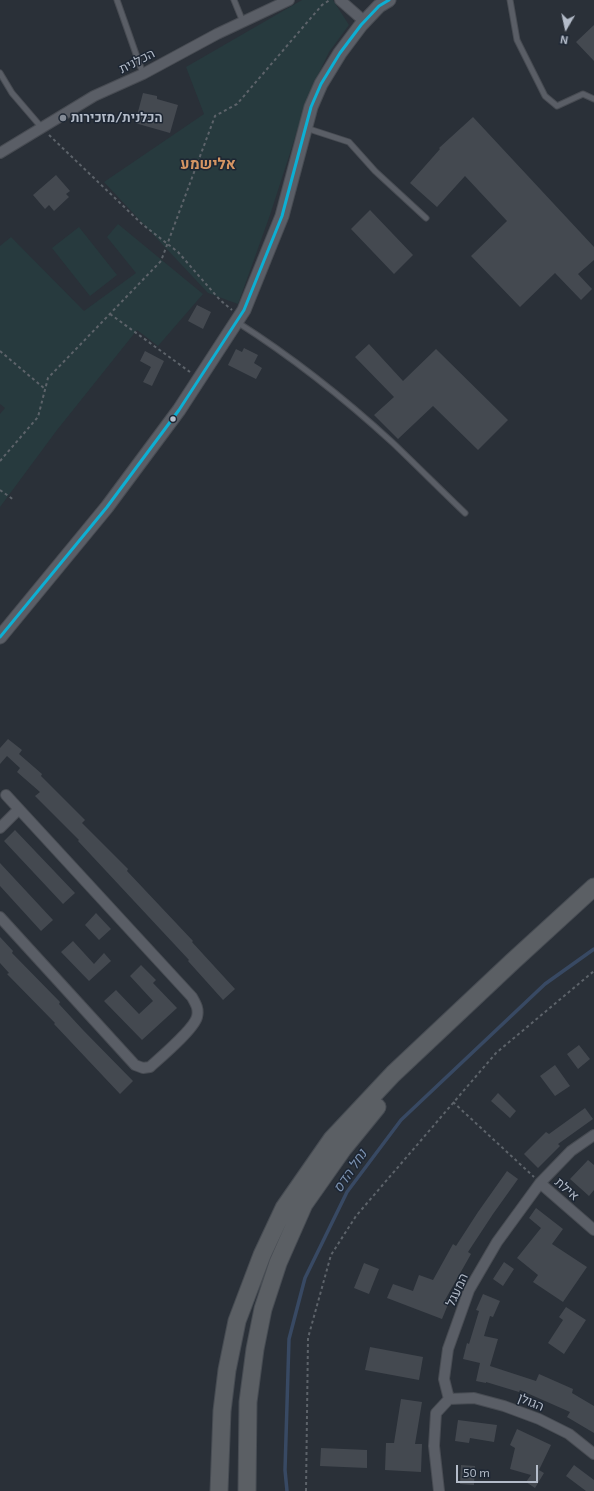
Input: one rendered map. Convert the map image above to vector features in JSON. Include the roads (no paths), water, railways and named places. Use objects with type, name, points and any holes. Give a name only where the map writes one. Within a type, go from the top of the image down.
[{"type":"highway","points":[[219,1491],[222,1411],[227,1370],[237,1321],[262,1255],[284,1208],[332,1138],[393,1074],[594,887]]},
{"type":"highway","points":[[247,1491],[248,1402],[255,1349],[263,1309],[278,1263],[304,1204],[342,1150],[370,1114],[435,1048],[594,903]]},
{"type":"street","name":"הכלנית","points":[[0,153],[94,96],[144,74],[217,34],[289,0]]},
{"type":"street","points":[[340,0],[364,21]]},
{"type":"street","points":[[0,637],[107,508],[179,410],[239,319],[282,216],[305,127],[311,107],[321,84],[340,53],[364,21],[379,6],[389,0]]},
{"type":"street","points":[[0,917],[135,1064],[144,1068],[150,1067],[194,1025],[198,1011],[197,1004],[192,997],[6,795]]},
{"type":"street","points":[[0,828],[19,809]]},
{"type":"street","name":"המעגל","points":[[449,1398],[444,1379],[448,1349],[469,1290],[497,1242],[540,1183],[570,1151],[594,1135]]},
{"type":"street","name":"אילת","points":[[540,1183],[594,1230]]},
{"type":"street","points":[[439,1491],[434,1446],[436,1413],[449,1398]]},
{"type":"street","name":"הגולן","points":[[449,1398],[474,1398],[504,1406],[532,1416],[569,1434],[594,1454]]},
{"type":"lane","points":[[117,0],[144,74]]},
{"type":"lane","points":[[234,0],[243,22]]},
{"type":"lane","points":[[510,0],[517,40],[545,96],[557,106],[583,94],[594,99]]},
{"type":"lane","points":[[0,72],[12,92],[42,128]]},
{"type":"lane","points":[[305,127],[349,142],[375,171],[426,218]]},
{"type":"lane","points":[[239,319],[348,403],[393,443],[465,513]]},
{"type":"waterway","name":"נחל הדס","points":[[287,1491],[285,1470],[289,1339],[305,1278],[347,1192],[401,1120],[545,984],[594,949]]},
{"type":"place","name":"הכלנית/מזכירות","points":[[63,118]]},
{"type":"district","name":"אלישמע","points":[[208,164]]}]
